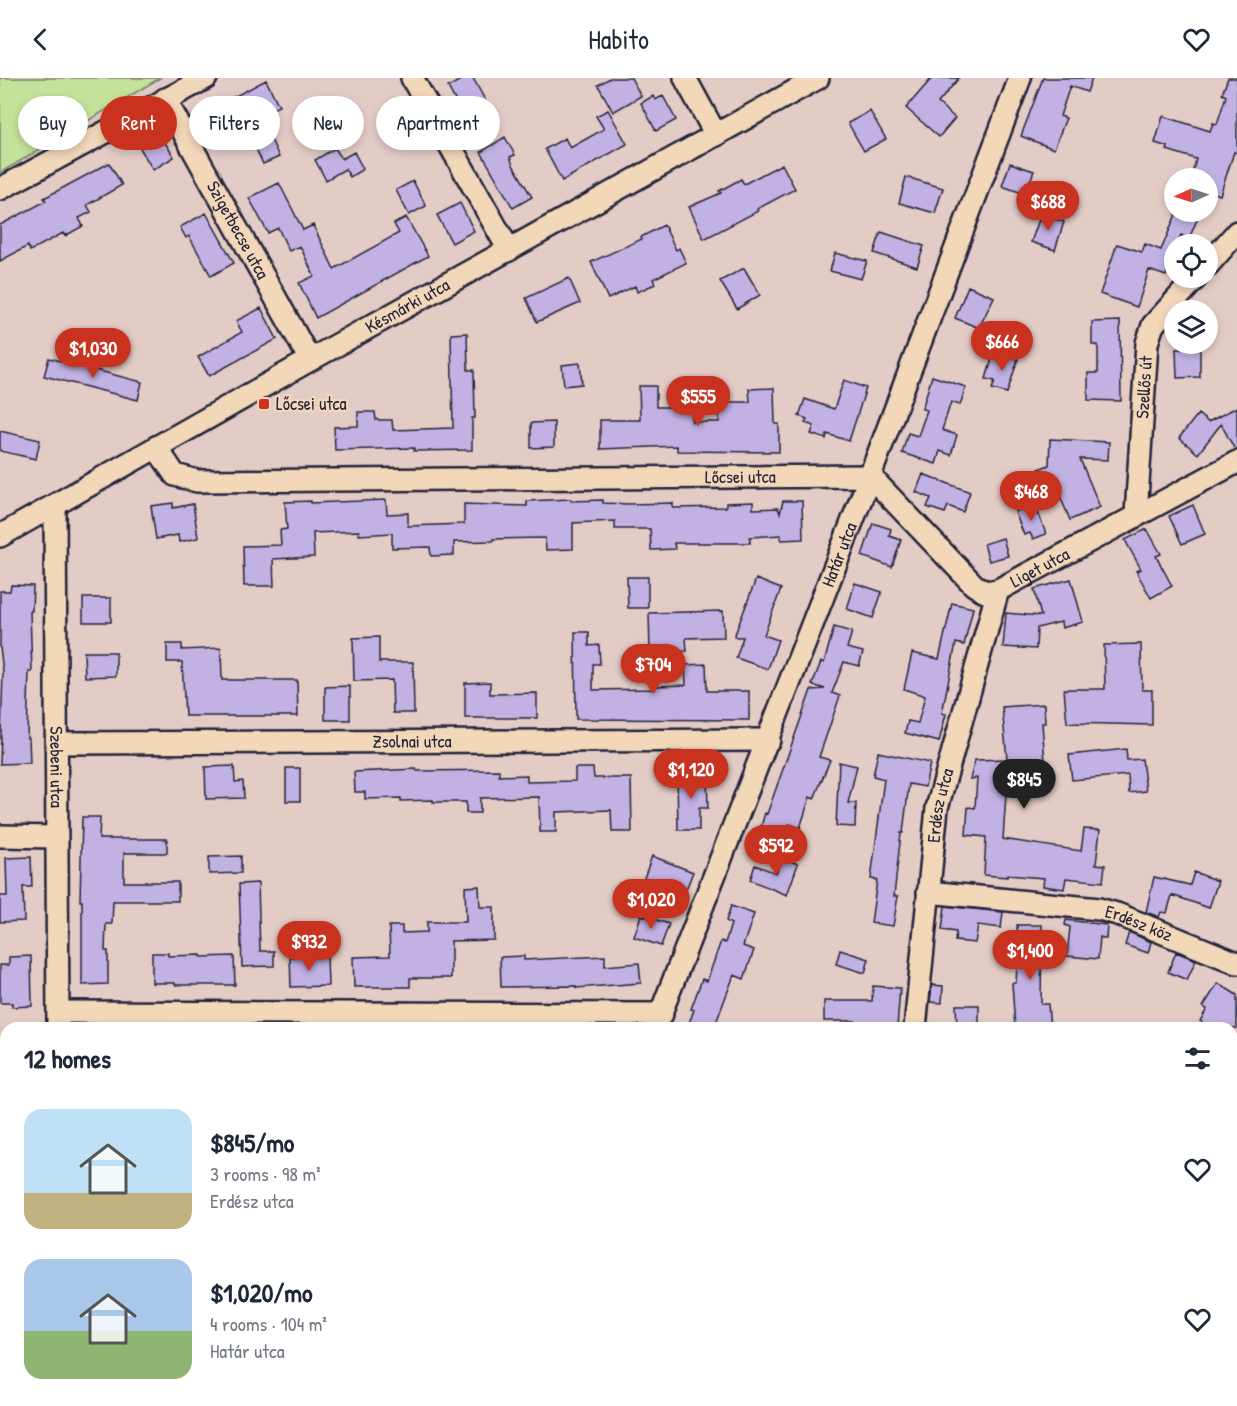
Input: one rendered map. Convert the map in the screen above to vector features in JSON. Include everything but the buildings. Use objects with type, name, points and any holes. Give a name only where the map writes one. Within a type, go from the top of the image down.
[{"type":"street","points":[[171,96],[206,78]]},
{"type":"street","points":[[412,78],[508,250]]},
{"type":"street","points":[[685,78],[716,135]]},
{"type":"street","name":"Késmárki utca","points":[[0,536],[310,360],[818,78]]},
{"type":"street","name":"Határ utca","points":[[658,1021],[769,740],[1020,78]]},
{"type":"street","name":"Szigetbecse utca","points":[[177,121],[310,360]]},
{"type":"street","points":[[0,189],[100,134]]},
{"type":"street","points":[[1218,254],[1237,232]]},
{"type":"street","name":"Szellős út","points":[[1136,515],[1147,343],[1153,326],[1187,288]]},
{"type":"street","name":"Lőcsei utca","points":[[156,447],[175,475],[197,481],[870,476]]},
{"type":"street","name":"Liget utca","points":[[870,476],[974,585],[985,592],[998,590],[1237,462]]},
{"type":"street","name":"Szebeni utca","points":[[55,506],[58,1020]]},
{"type":"street","name":"Erdész utca","points":[[916,1022],[937,808],[998,590]]},
{"type":"street","name":"Zsolnai utca","points":[[56,742],[769,740]]},
{"type":"street","points":[[0,836],[56,837]]},
{"type":"street","name":"Erdész köz","points":[[928,892],[1099,909],[1237,963]]},
{"type":"street","points":[[58,1020],[658,1021]]},
{"type":"green space","points":[[0,78],[160,78],[130,96],[100,96],[100,114],[88,121],[88,96],[18,96],[18,150],[39,150],[0,173]]},
{"type":"place","name":"Lőcsei utca","points":[[264,404]]}]
